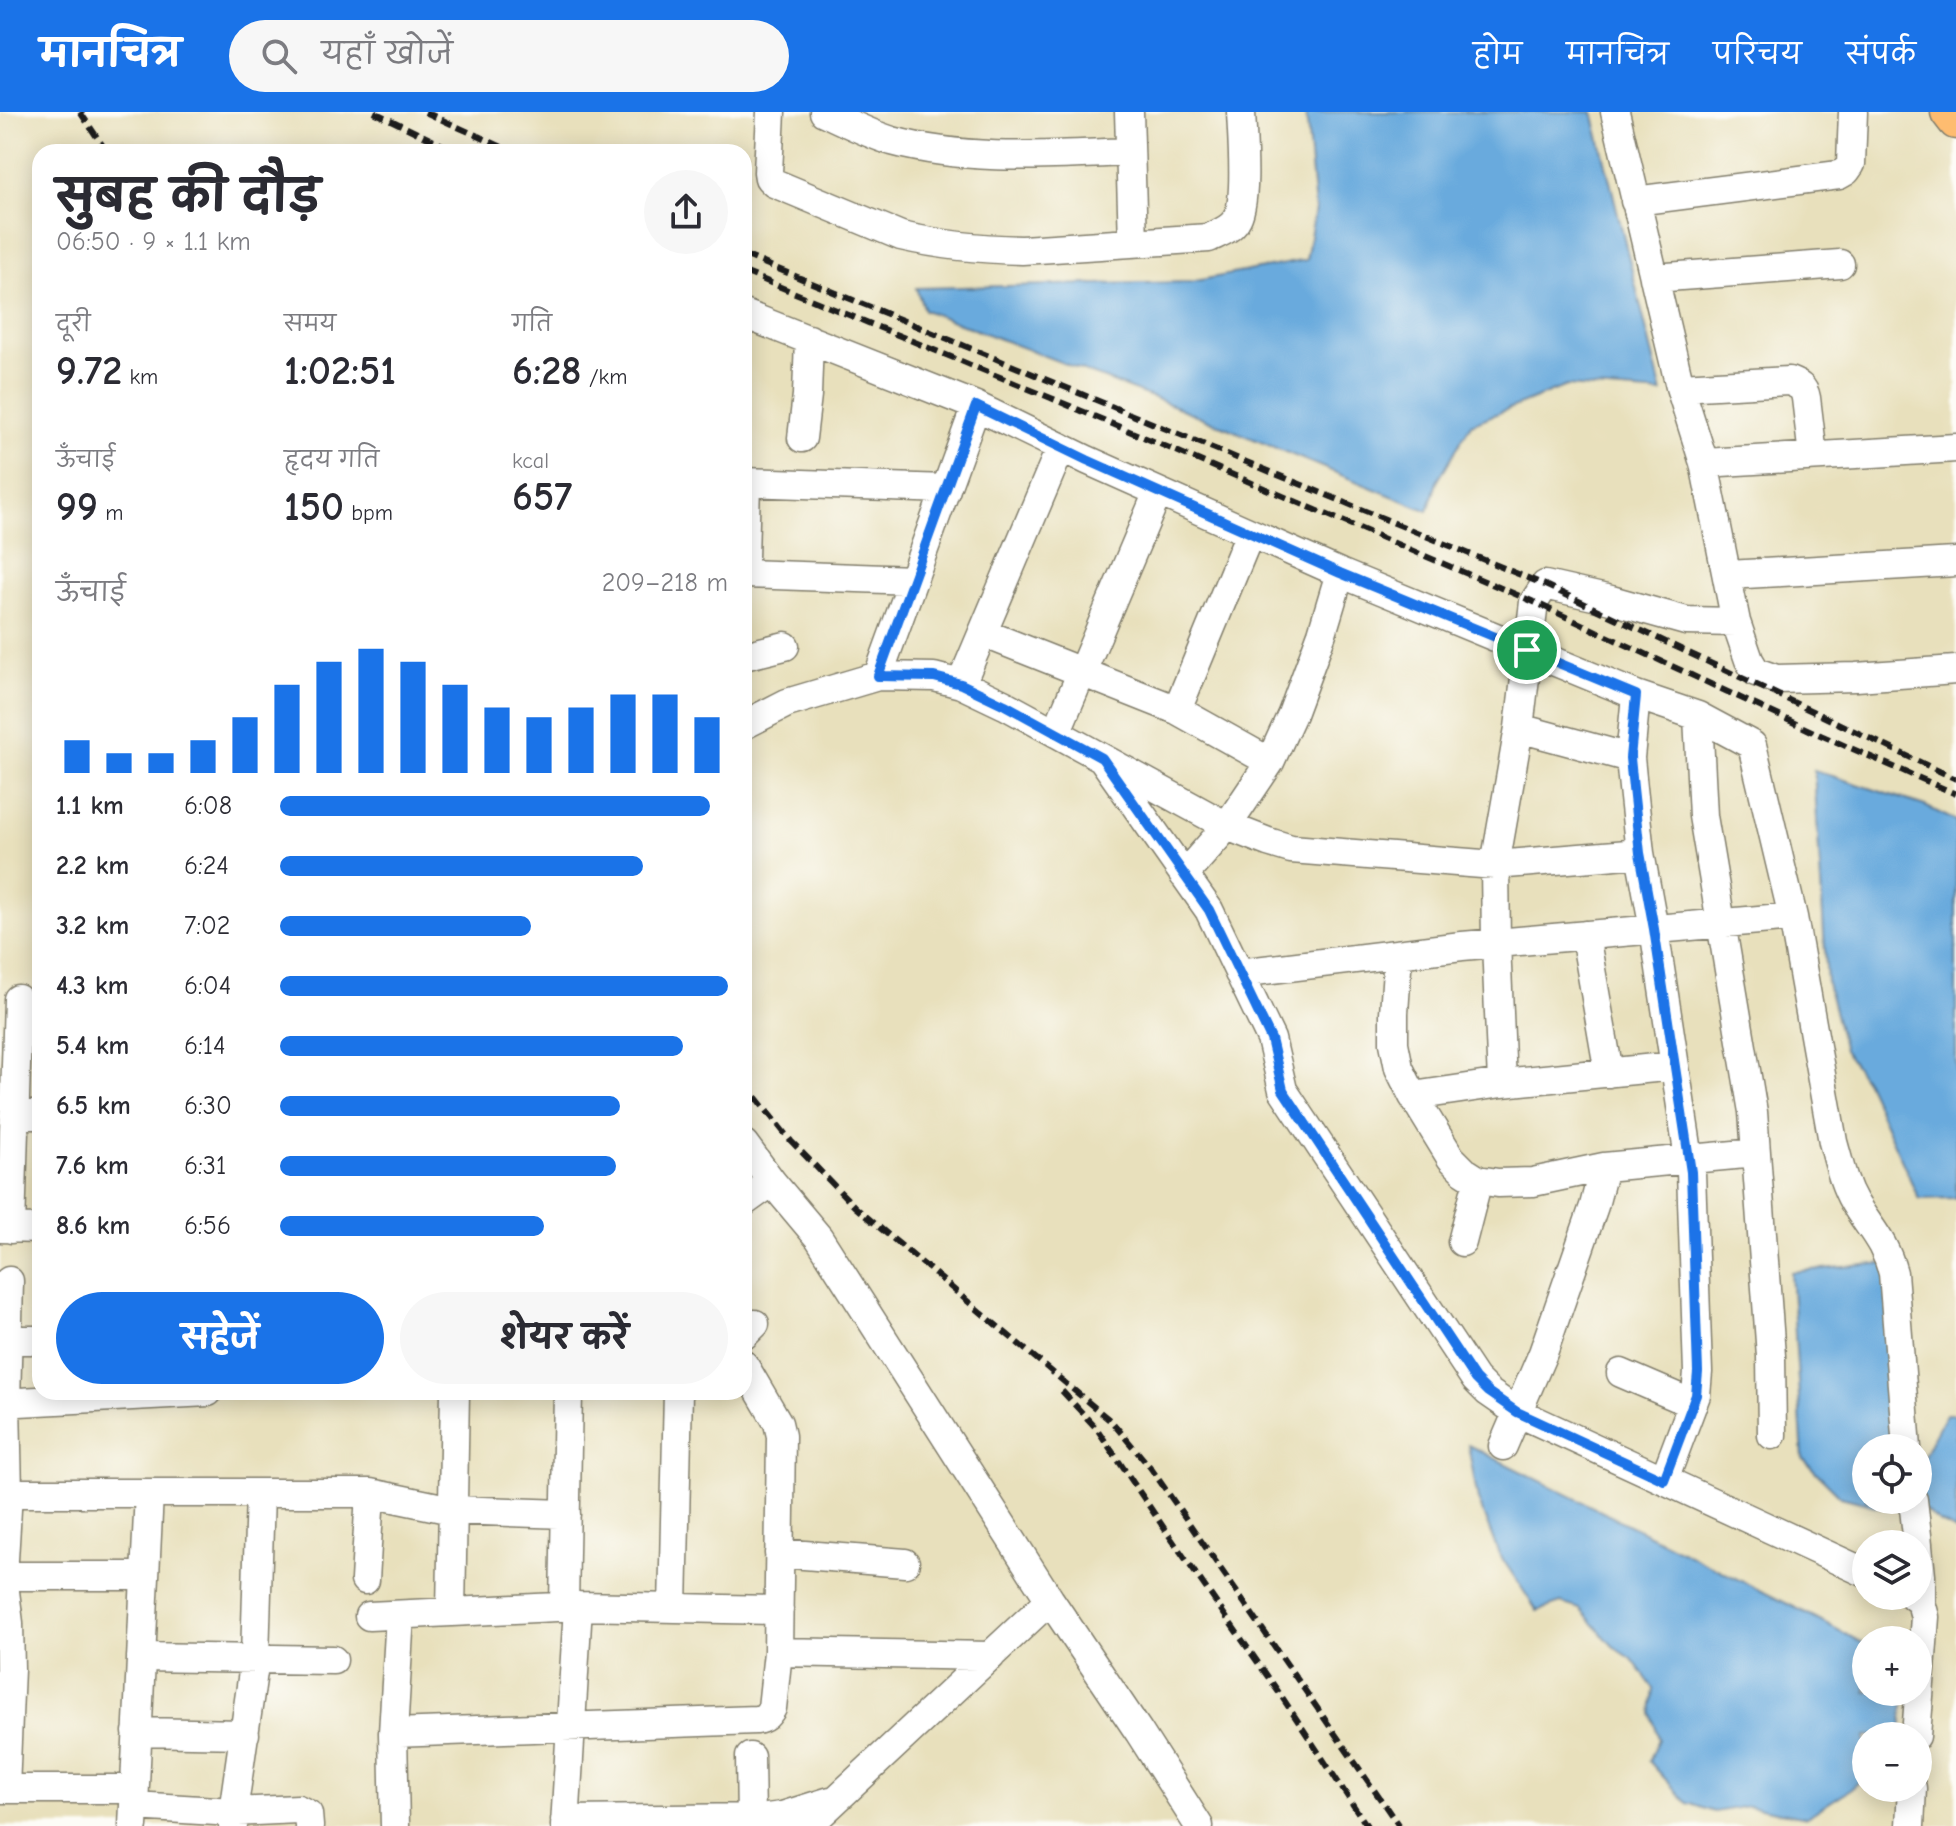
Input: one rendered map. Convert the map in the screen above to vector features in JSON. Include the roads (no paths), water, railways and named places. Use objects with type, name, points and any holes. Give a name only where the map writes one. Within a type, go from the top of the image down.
[{"type":"main road","points":[[1949,112],[1956,121]]},
{"type":"street","points":[[771,112],[769,178],[774,183],[901,236],[1009,250],[1209,238],[1226,230],[1236,220],[1243,205],[1241,112]]},
{"type":"street","points":[[824,112],[889,140],[928,149],[1016,156],[1130,152]]},
{"type":"street","points":[[1129,112],[1133,242]]},
{"type":"street","points":[[1615,112],[1680,387],[1704,463],[1736,622],[1756,672],[1776,679],[1956,670]]},
{"type":"street","points":[[1635,201],[1839,175],[1851,164],[1853,112]]},
{"type":"street","points":[[1654,278],[1840,264]]},
{"type":"street","points":[[752,317],[976,406],[1340,573],[1636,695],[1698,716],[1752,745],[1793,917],[1824,1097],[1840,1166],[1854,1202],[1888,1255],[1893,1273],[1906,1434]]},
{"type":"street","points":[[802,438],[809,339]]},
{"type":"street","points":[[1680,387],[1789,381],[1799,385],[1805,390],[1813,456]]},
{"type":"street","points":[[878,676],[976,406]]},
{"type":"street","points":[[961,684],[1061,447]]},
{"type":"street","points":[[1704,463],[1956,448]]},
{"type":"street","points":[[752,482],[946,489]]},
{"type":"street","points":[[1056,733],[1158,492]]},
{"type":"street","points":[[1177,710],[1250,533]]},
{"type":"street","points":[[1728,575],[1956,562]]},
{"type":"street","points":[[1184,875],[1227,826],[1270,762],[1292,714],[1322,633],[1340,573]]},
{"type":"street","points":[[752,574],[913,580]]},
{"type":"street","points":[[1502,1083],[1495,865],[1519,728],[1534,602],[1545,585],[1686,621],[1736,622]]},
{"type":"street","points":[[983,633],[1177,710],[1270,762]]},
{"type":"street","points":[[752,654],[785,646]]},
{"type":"street","points":[[752,721],[787,703],[878,676],[934,677],[961,684],[1005,705],[1227,826],[1291,849],[1495,865],[1640,853]]},
{"type":"street","points":[[1636,695],[1630,758],[1640,853],[1690,1159],[1698,1372],[1696,1395],[1664,1480]]},
{"type":"street","points":[[1698,716],[1703,816],[1753,1112],[1771,1356],[1772,1435]]},
{"type":"street","points":[[1519,728],[1630,758]]},
{"type":"street","points":[[1102,758],[1209,910],[1271,1039],[1283,1090],[1475,1379],[1517,1412],[1852,1567]]},
{"type":"street","points":[[1239,973],[1496,943],[1793,917]]},
{"type":"street","points":[[1585,935],[1609,1073]]},
{"type":"street","points":[[1398,954],[1394,1043],[1399,1068],[1451,1158],[1478,1180],[1525,1183],[1604,1167],[1756,1153]]},
{"type":"street","points":[[19,999],[27,1115],[6,1228],[32,1229]]},
{"type":"street","points":[[1413,1096],[1502,1083],[1675,1066]]},
{"type":"street","points":[[752,1155],[819,1238],[1050,1600],[1199,1826]]},
{"type":"street","points":[[1503,1446],[1543,1353],[1594,1206],[1604,1167]]},
{"type":"street","points":[[1462,1242],[1478,1180]]},
{"type":"street","points":[[752,1196],[772,1182]]},
{"type":"street","points":[[9,1281],[3,1403],[3,1576],[9,1623],[10,1669],[3,1789],[233,1819],[298,1809],[308,1814],[309,1826]]},
{"type":"street","points":[[8,1340],[32,1340]]},
{"type":"street","points":[[1621,1373],[1693,1404]]},
{"type":"street","points":[[393,1733],[763,1719],[772,1708],[778,1652],[781,1436],[778,1423],[752,1379]]},
{"type":"street","points":[[3,1403],[59,1400]]},
{"type":"street","points":[[451,1612],[455,1400]]},
{"type":"street","points":[[568,1400],[566,1514],[571,1606],[571,1726],[565,1823],[782,1816],[839,1798]]},
{"type":"street","points":[[673,1608],[678,1400]]},
{"type":"street","points":[[4,1493],[370,1493],[452,1510],[566,1514]]},
{"type":"street","points":[[134,1807],[149,1493]]},
{"type":"street","points":[[233,1819],[255,1658],[260,1493]]},
{"type":"street","points":[[365,1580],[370,1493]]},
{"type":"street","points":[[779,1553],[905,1563]]},
{"type":"street","points":[[3,1576],[145,1576]]},
{"type":"street","points":[[808,1826],[1050,1600]]},
{"type":"street","points":[[369,1616],[571,1606],[779,1610]]},
{"type":"street","points":[[1917,1722],[1925,1617],[1922,1610]]},
{"type":"street","points":[[395,1826],[393,1733],[400,1615]]},
{"type":"street","points":[[778,1652],[991,1656]]},
{"type":"street","points":[[141,1657],[333,1660]]},
{"type":"street","points":[[137,1732],[245,1734]]},
{"type":"street","points":[[750,1757],[751,1818]]},
{"type":"street","points":[[1910,1826],[1911,1802]]},
{"type":"water","points":[[1306,112],[1593,112],[1662,393],[1566,386],[1471,424],[1437,482],[1428,511],[1162,401],[924,310],[916,288],[1190,282],[1306,260],[1315,209]]},
{"type":"water","points":[[1814,770],[1925,806],[1956,821],[1956,1198],[1919,1199],[1866,1082],[1844,1050],[1827,983]]},
{"type":"water","points":[[1896,1262],[1903,1434],[1852,1434],[1852,1500],[1841,1497],[1803,1459],[1791,1272]]},
{"type":"water","points":[[1946,1414],[1956,1414],[1956,1531],[1929,1514],[1932,1514],[1934,1436]]},
{"type":"water","points":[[1468,1445],[1852,1637],[1852,1706],[1903,1706],[1902,1722],[1852,1722],[1852,1788],[1807,1817],[1749,1806],[1714,1812],[1687,1803],[1649,1761],[1659,1739],[1651,1713],[1654,1689],[1632,1659],[1613,1646],[1580,1609],[1561,1603],[1537,1611],[1498,1552],[1478,1500]]},
{"type":"railway","points":[[80,112],[102,144]]},
{"type":"railway","points":[[374,112],[440,144]]},
{"type":"railway","points":[[425,112],[495,144]]},
{"type":"railway","points":[[752,258],[1545,585],[1956,779]]},
{"type":"railway","points":[[752,275],[1534,602],[1816,733],[1956,794]]},
{"type":"railway","points":[[752,1093],[791,1141],[855,1207],[1112,1422],[1150,1467],[1399,1826]]},
{"type":"railway","points":[[1062,1391],[1097,1429],[1367,1826]]}]
